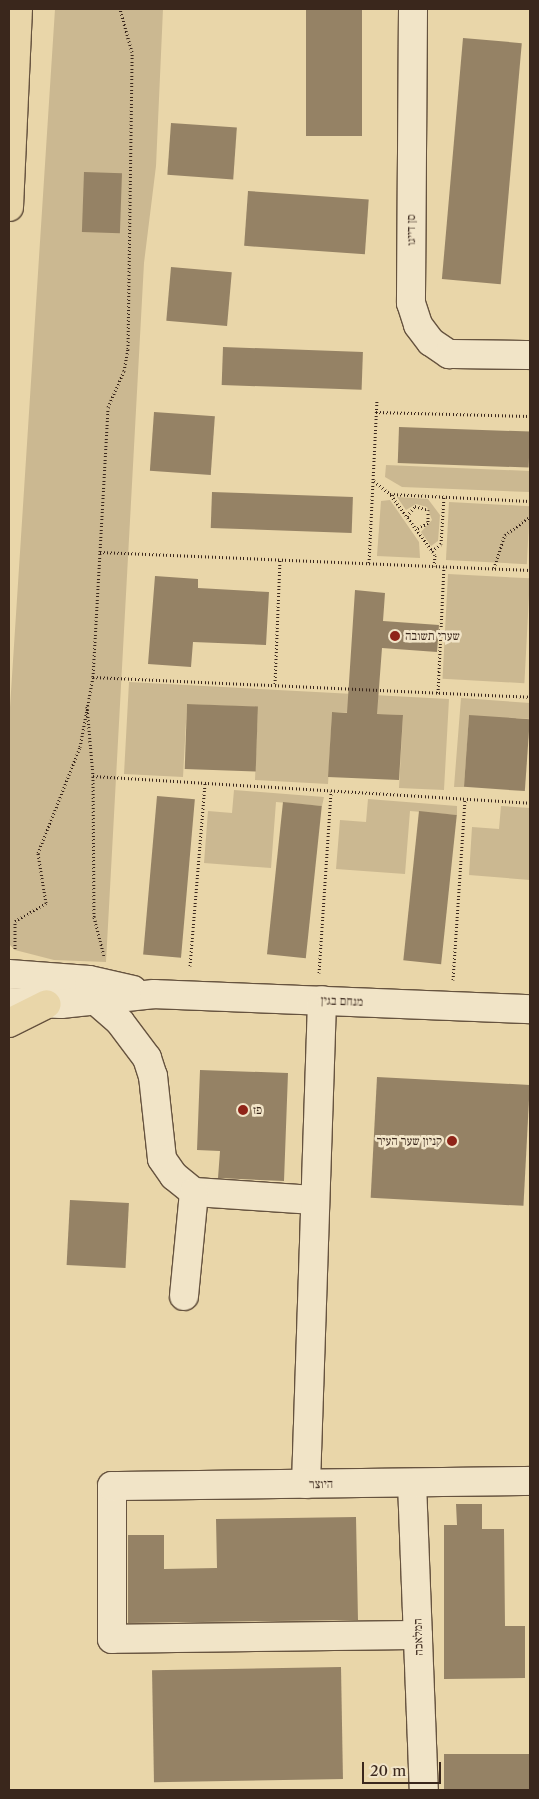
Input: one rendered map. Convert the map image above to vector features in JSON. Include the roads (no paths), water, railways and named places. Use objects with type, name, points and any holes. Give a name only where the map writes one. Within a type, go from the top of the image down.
[{"type":"highway","points":[[9,207],[18,9]]},
{"type":"highway","points":[[9,1023],[47,1004]]},
{"type":"street","name":"סן דייגו","points":[[413,9],[410,303],[418,325],[431,342],[449,354],[530,355]]},
{"type":"street","name":"מנחם בגין","points":[[10,966],[154,994]]},
{"type":"street","name":"מנחם בגין","points":[[9,1002],[47,1004],[96,1002],[154,994],[530,1009]]},
{"type":"street","points":[[306,1484],[322,1000]]},
{"type":"street","points":[[96,1002],[134,1039],[147,1058],[153,1076],[162,1159],[174,1176],[194,1192],[315,1200]]},
{"type":"street","points":[[184,1296],[194,1192]]},
{"type":"street","name":"היוצר","points":[[418,1636],[112,1638],[112,1486],[530,1481]]},
{"type":"street","name":"המלאכה","points":[[412,1483],[424,1790]]},
{"type":"place","name":"שערי תשובה","points":[[395,636]]},
{"type":"place","name":"פז","points":[[243,1110]]},
{"type":"place","name":"קניון שער העיר","points":[[452,1141]]}]
